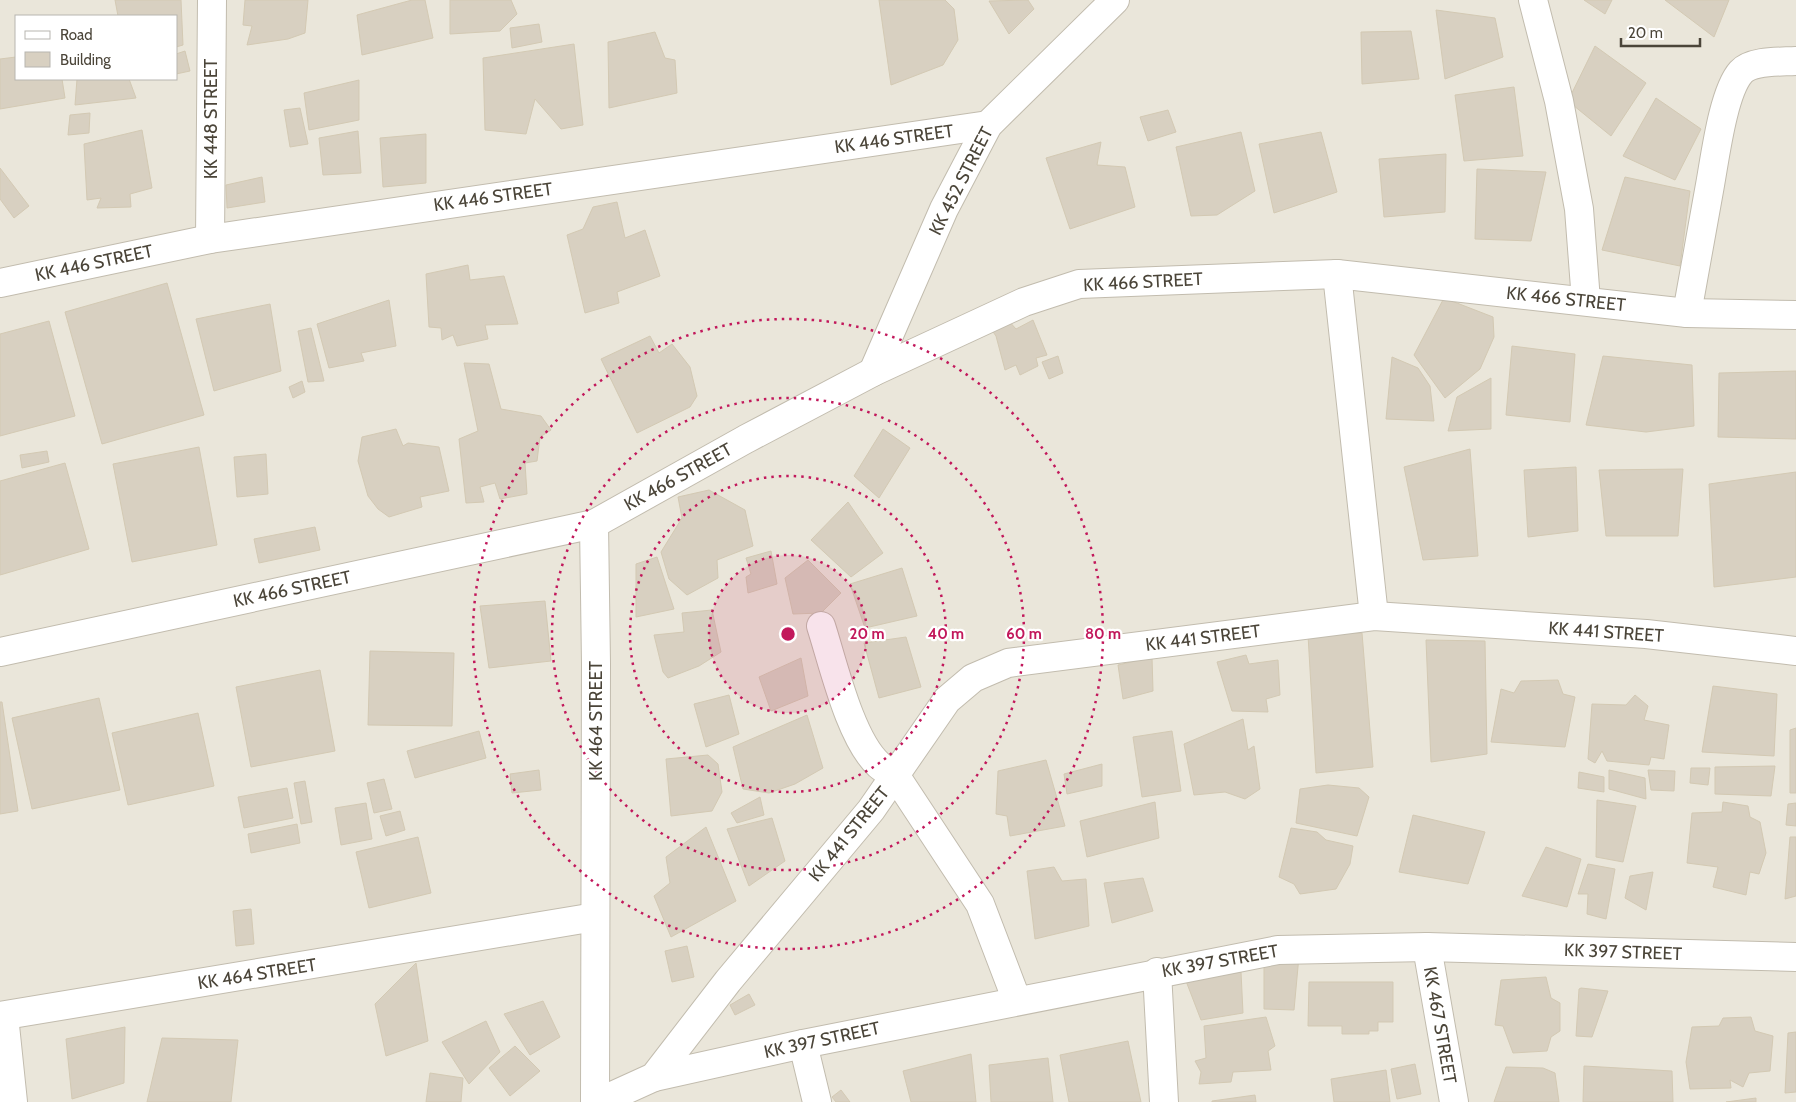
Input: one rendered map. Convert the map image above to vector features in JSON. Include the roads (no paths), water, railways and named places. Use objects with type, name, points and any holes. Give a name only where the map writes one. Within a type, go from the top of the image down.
[{"type":"street","name":"KK 448 STREET","points":[[210,239],[212,0]]},
{"type":"street","name":"KK 452 STREET","points":[[873,372],[944,209],[988,125],[1115,0]]},
{"type":"street","points":[[1533,0],[1559,101],[1579,209],[1586,301]]},
{"type":"street","points":[[1687,312],[1722,124],[1732,89],[1741,72],[1750,67],[1778,62],[1796,62]]},
{"type":"street","name":"KK 446 STREET","points":[[0,283],[210,239],[988,125]]},
{"type":"street","points":[[1337,274],[1374,616]]},
{"type":"street","name":"KK 466 STREET","points":[[0,652],[594,524],[746,439],[873,372],[1024,302],[1079,284],[1337,274],[1687,312],[1796,315]]},
{"type":"street","name":"KK 464 STREET","points":[[594,524],[596,664],[595,1102]]},
{"type":"street","name":"KK 441 STREET","points":[[599,1102],[654,1077],[728,981],[871,810],[947,700],[973,678],[1008,663],[1374,616],[1646,634],[1796,651]]},
{"type":"street","points":[[821,626],[858,734],[878,764],[895,775],[980,904],[1018,1001]]},
{"type":"street","name":"KK 464 STREET","points":[[13,1102],[2,1016],[595,917]]},
{"type":"street","name":"KK 397 STREET","points":[[654,1077],[803,1044],[1157,972],[1278,950],[1427,947],[1796,957]]},
{"type":"street","name":"KK 467 STREET","points":[[1427,947],[1454,1102]]},
{"type":"street","points":[[1157,972],[1164,1102]]},
{"type":"street","points":[[803,1044],[817,1102]]}]
